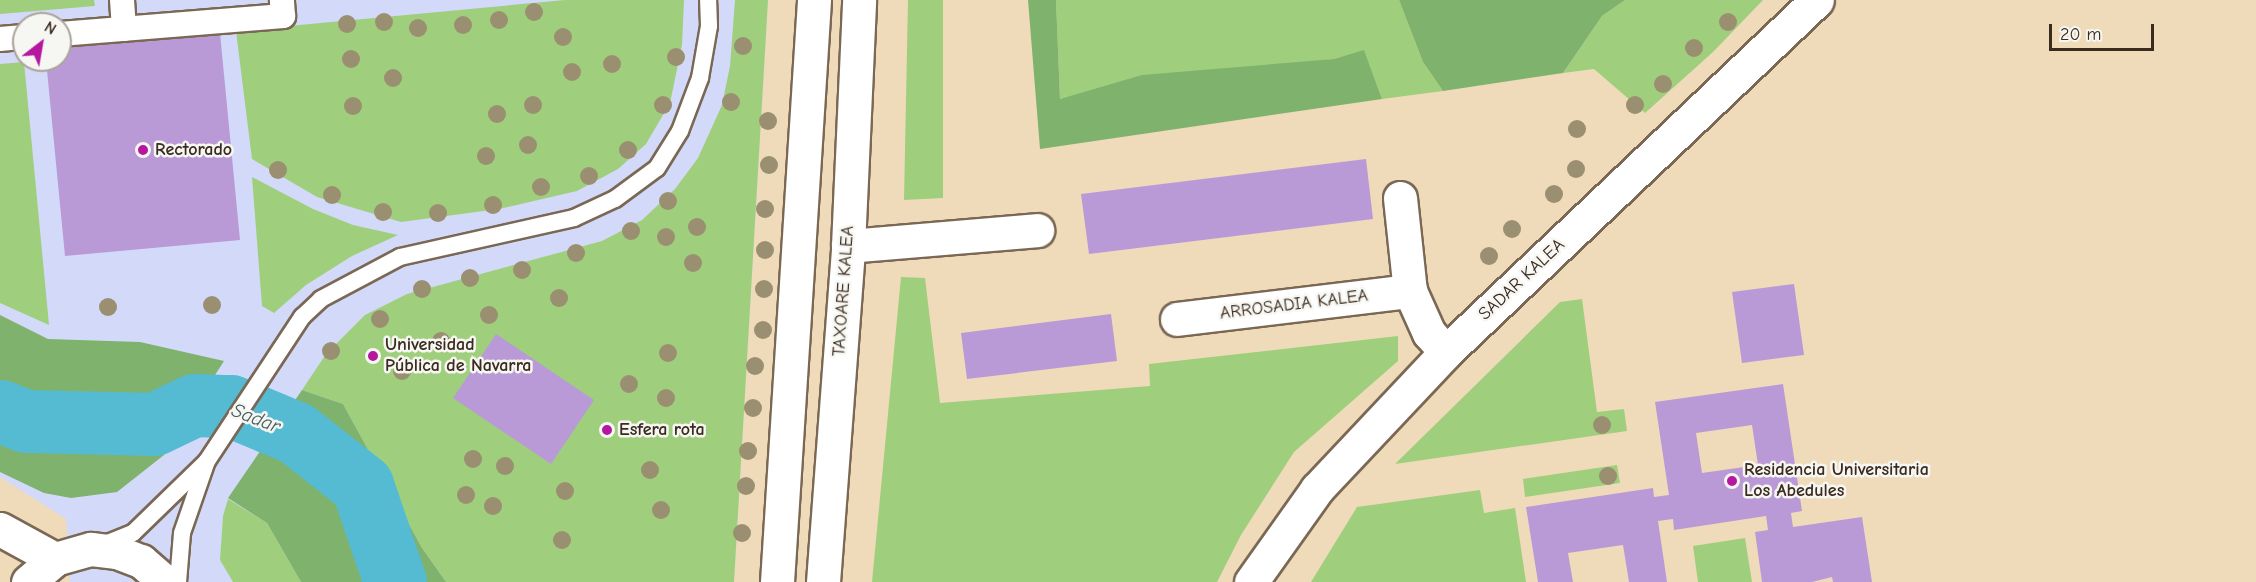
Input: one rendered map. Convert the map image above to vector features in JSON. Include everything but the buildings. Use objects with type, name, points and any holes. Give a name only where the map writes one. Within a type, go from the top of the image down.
[{"type":"street","points":[[122,0],[124,29]]},
{"type":"street","points":[[72,33],[284,16],[282,0]]},
{"type":"street","points":[[777,582],[814,0]]},
{"type":"street","name":"TAXOARE KALEA","points":[[823,582],[848,246],[859,0]]},
{"type":"street","name":"SADAR KALEA","points":[[1251,582],[1317,489],[1446,352],[1817,0]]},
{"type":"street","points":[[1400,198],[1410,291],[1429,333],[1446,352]]},
{"type":"street","points":[[848,246],[1037,230]]},
{"type":"street","name":"ARROSADIA KALEA","points":[[1177,318],[1410,291]]},
{"type":"street","points":[[0,529],[55,559]]},
{"type":"street","points":[[28,582],[55,559],[91,549],[117,552],[141,561],[165,582]]},
{"type":"lane","points":[[91,549],[133,533],[193,481],[302,317],[321,299],[400,257],[574,218],[615,199],[657,168],[680,131],[700,78],[709,26],[708,0]]},
{"type":"lane","points":[[178,582],[182,533],[193,481]]},
{"type":"shaded area","name":"Universidad Pública de Navarra","points":[[0,0],[768,0],[734,582],[70,582],[66,519],[0,477]]},
{"type":"green space","points":[[0,0],[94,0],[95,6],[12,12],[0,14]]},
{"type":"green space","points":[[565,0],[684,0],[682,45],[670,103],[646,144],[618,169],[577,191],[499,209],[401,222],[317,197],[252,159],[236,31]]},
{"type":"green space","points":[[735,0],[768,0],[734,582],[446,582],[422,548],[343,404],[302,390],[326,354],[365,315],[407,294],[602,241],[642,220],[675,189],[698,158],[722,105],[730,66]]},
{"type":"green space","points":[[908,0],[943,0],[943,198],[904,200]]},
{"type":"green space","points":[[1028,0],[1056,0],[1060,99],[1142,75],[1334,59],[1364,50],[1382,99],[1040,149]]},
{"type":"green space","points":[[1056,0],[1399,0],[1423,62],[1443,91],[1382,99],[1364,51],[1334,59],[1101,89],[1060,99]]},
{"type":"green space","points":[[1399,0],[1625,0],[1602,16],[1563,73],[1443,91],[1423,62]]},
{"type":"green space","points":[[1625,0],[1763,0],[1713,52],[1645,113],[1594,69],[1563,73],[1602,16]]},
{"type":"green space","points":[[12,63],[12,72],[25,72],[49,325],[0,303],[0,64]]},
{"type":"green space","points":[[252,177],[313,209],[353,225],[398,235],[352,256],[306,285],[274,313],[262,306]]},
{"type":"green space","points":[[901,277],[925,278],[940,403],[1150,386],[1149,364],[1398,336],[1398,361],[1294,452],[1241,535],[1217,582],[872,582]]},
{"type":"green space","points":[[1582,299],[1597,412],[1624,409],[1627,431],[1395,464],[1560,302]]},
{"type":"green space","points":[[0,315],[48,339],[140,342],[224,361],[164,455],[117,492],[71,498],[44,493],[0,472]]},
{"type":"green space","points":[[302,390],[343,404],[422,548],[446,582],[301,582],[267,523],[228,498]]},
{"type":"green space","points":[[1617,465],[1620,483],[1525,497],[1523,479]]},
{"type":"green space","points":[[1480,490],[1484,513],[1515,508],[1526,582],[1311,582],[1357,507]]},
{"type":"green space","points":[[228,499],[267,523],[301,582],[233,582],[220,560],[223,516]]},
{"type":"green space","points":[[1745,538],[1752,582],[1698,582],[1693,546]]},
{"type":"waterway","name":"Sadar","points":[[0,411],[26,421],[154,424],[194,405],[231,406],[296,433],[362,485],[395,582]]},
{"type":"place","name":"Rectorado","points":[[143,150]]},
{"type":"place","name":"Universidad Pública de Navarra","points":[[373,356]]},
{"type":"place","name":"Esfera rota","points":[[607,430]]},
{"type":"place","name":"Residencia Universitaria Los Abedules","points":[[1732,481]]}]
